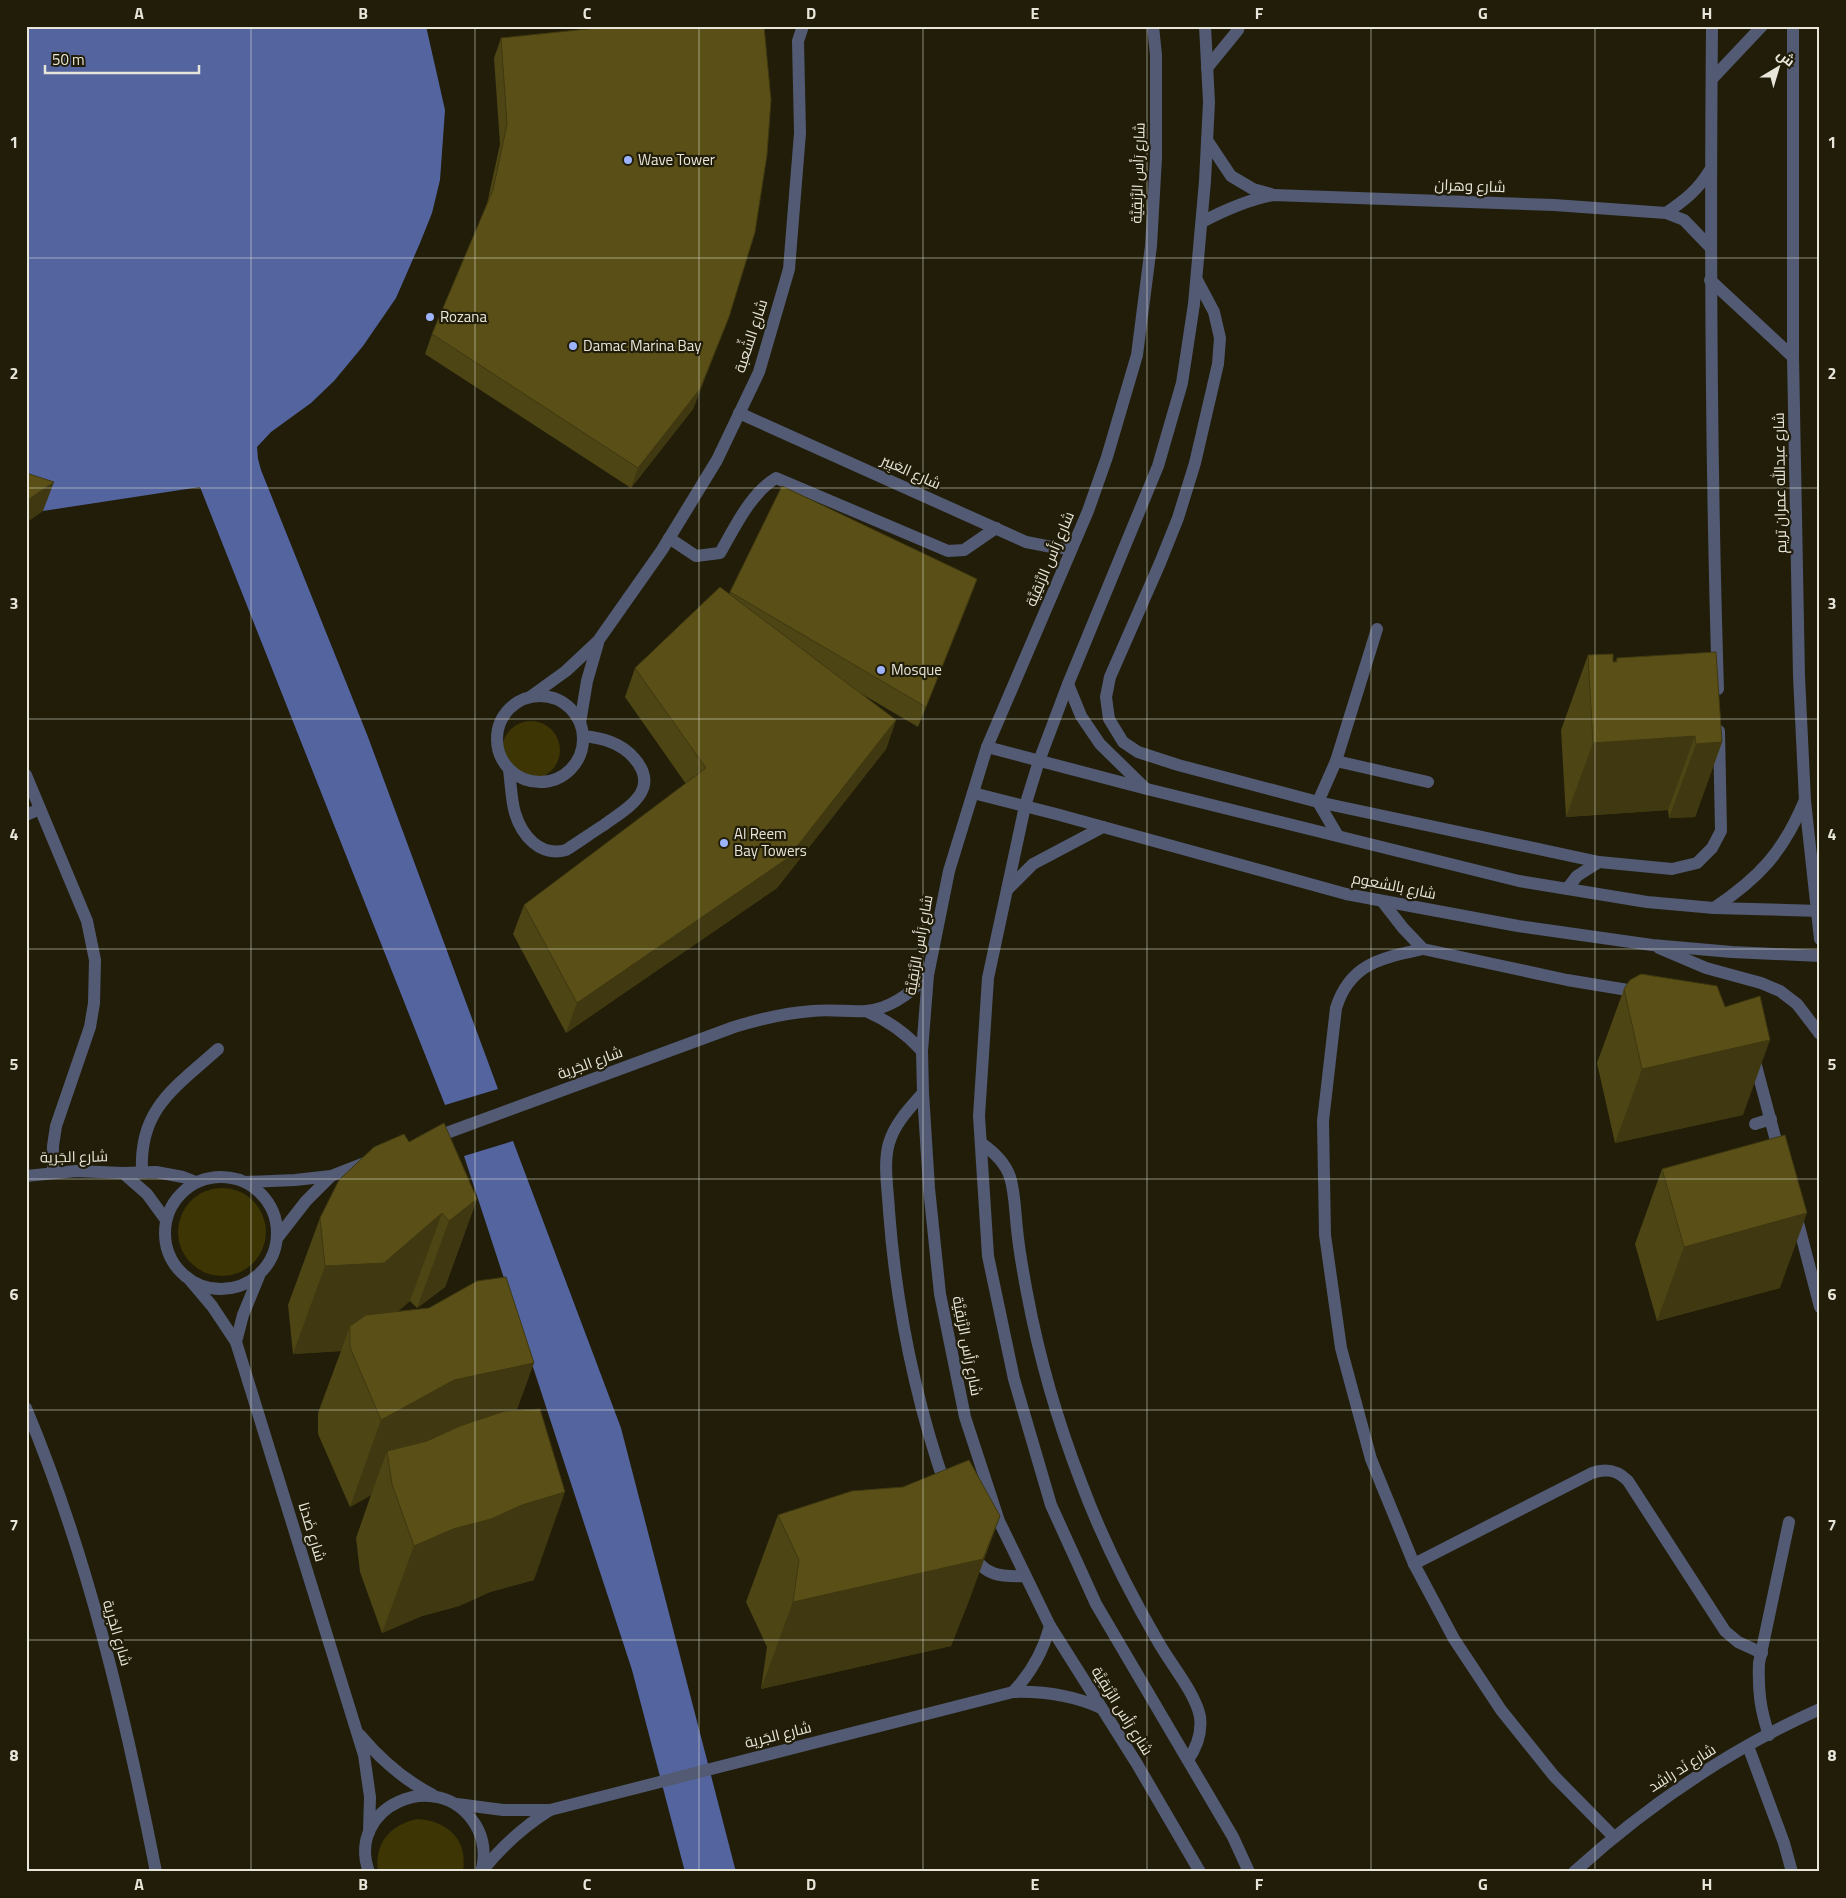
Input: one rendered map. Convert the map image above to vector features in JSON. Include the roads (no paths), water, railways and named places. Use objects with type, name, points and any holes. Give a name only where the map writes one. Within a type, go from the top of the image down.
[{"type":"street","name":"شارع رَأس الرَّنقِيَّة","points":[[1153,26],[1156,55],[1156,158],[1151,246],[1137,356],[1107,457],[1088,512],[987,747],[949,871],[928,975],[922,1051],[922,1093],[929,1188],[940,1294],[965,1417],[999,1521],[1050,1626],[1200,1872]]},
{"type":"street","name":"شارع رَأس الرَّنقِيَّة","points":[[1205,26],[1209,102],[1202,222],[1182,383],[1158,466],[1068,684],[1025,806],[988,978],[980,1116],[988,1256],[1014,1379],[1051,1505],[1096,1604],[1233,1837],[1249,1872]]},
{"type":"street","points":[[1207,68],[1238,30],[1239,26]]},
{"type":"street","points":[[1196,279],[1214,312],[1220,338],[1216,373],[1195,463],[1178,518],[1110,677],[1106,698],[1109,719],[1123,742],[1138,752],[1178,765],[1318,802],[1598,862],[1672,869],[1696,863],[1712,848],[1721,831],[1713,526],[1710,280],[1712,26]]},
{"type":"street","points":[[1712,79],[1762,26]]},
{"type":"street","name":"شارع عبدالله عمران تريم","points":[[1793,26],[1793,357],[1799,676],[1805,801],[1820,939]]},
{"type":"street","name":"شارع الشِّعبة","points":[[530,697],[566,671],[598,641],[669,538],[716,460],[759,372],[789,269],[800,133],[798,28]]},
{"type":"street","name":"شارع وهران","points":[[1207,140],[1231,176],[1253,189],[1273,195]]},
{"type":"street","points":[[1666,213],[1685,200],[1700,186],[1711,168]]},
{"type":"street","name":"شارع وهران","points":[[1202,222],[1227,209],[1255,198],[1273,195],[1554,205],[1666,213],[1684,220],[1711,248]]},
{"type":"street","points":[[1710,280],[1793,357]]},
{"type":"street","name":"شارع العَبِير","points":[[740,413],[1026,542],[1041,546],[1072,548]]},
{"type":"street","points":[[669,538],[696,556],[720,552],[746,509],[766,484],[776,478],[948,551],[964,550],[996,528]]},
{"type":"street","points":[[1318,802],[1336,761],[1377,629]]},
{"type":"street","name":"شارع الشِّعبة","points":[[582,729],[587,681],[598,641]]},
{"type":"street","points":[[1068,684],[1081,716],[1100,744],[1147,790]]},
{"type":"street","points":[[530,697],[554,698],[565,704],[574,712],[582,729],[582,749],[578,761],[558,779],[546,782],[533,782],[520,778],[509,770],[497,747],[496,734],[507,710],[517,702],[530,697]]},
{"type":"street","points":[[509,770],[514,810],[524,832],[532,841],[546,851],[557,852],[566,850],[632,806],[644,787],[642,767],[623,748],[582,729]]},
{"type":"street","points":[[987,747],[1147,790],[1519,881],[1647,902],[1714,908],[1818,911]]},
{"type":"street","points":[[1336,761],[1428,782]]},
{"type":"street","points":[[26,775],[87,921],[95,960],[96,979],[90,1027],[56,1126],[53,1146],[53,1172]]},
{"type":"street","name":"شارع بالشعوم","points":[[973,793],[1346,894],[1382,901],[1518,926],[1652,945],[1732,952],[1820,956]]},
{"type":"street","points":[[1714,908],[1741,890],[1764,868],[1781,848],[1805,801]]},
{"type":"street","points":[[1318,802],[1338,836]]},
{"type":"street","points":[[26,815],[40,809]]},
{"type":"street","points":[[1007,890],[1033,864],[1103,827]]},
{"type":"street","points":[[1567,889],[1577,876],[1598,862]]},
{"type":"street","points":[[1382,901],[1403,928],[1423,949]]},
{"type":"street","points":[[1652,945],[1706,968],[1761,983],[1780,991],[1797,1004],[1820,1034]]},
{"type":"street","points":[[1613,1836],[1554,1776],[1500,1710],[1454,1639],[1414,1564],[1371,1458],[1341,1348],[1325,1235],[1323,1121],[1336,1008],[1341,993],[1350,980],[1362,969],[1376,961],[1423,949],[1566,980],[1650,994]]},
{"type":"street","name":"شارع الجَرية","points":[[424,1141],[759,1019],[812,1011],[866,1011],[894,1002],[918,986],[928,975]]},
{"type":"street","name":"شارع الجَرية","points":[[866,1011],[897,1027],[922,1051]]},
{"type":"street","points":[[1751,1048],[1782,1162]]},
{"type":"street","points":[[142,1171],[143,1143],[152,1116],[168,1094],[218,1049]]},
{"type":"street","points":[[922,1093],[893,1131],[888,1145],[886,1175],[895,1270],[907,1346],[922,1413],[951,1504]]},
{"type":"street","points":[[1755,1124],[1771,1119]]},
{"type":"street","points":[[981,1143],[1004,1164],[1012,1184],[1021,1257],[1038,1347],[1058,1417],[1089,1503],[1111,1554],[1136,1603],[1197,1707],[1200,1729],[1194,1751],[1188,1760]]},
{"type":"street","points":[[245,1182],[331,1176],[375,1159]]},
{"type":"street","name":"شارع الجَرية","points":[[26,1176],[53,1172],[92,1171],[123,1173],[142,1171],[169,1174],[196,1182]]},
{"type":"street","name":"شارع الجَرية","points":[[123,1173],[147,1194],[166,1220]]},
{"type":"street","points":[[278,1237],[306,1201],[331,1176]]},
{"type":"street","points":[[212,1177],[229,1177],[245,1182],[257,1189],[266,1199],[273,1210],[277,1223],[278,1237],[275,1251],[268,1264],[259,1275],[247,1283],[233,1288],[211,1288],[190,1280],[178,1268],[169,1254],[165,1237],[166,1220],[172,1205],[182,1192],[196,1182],[212,1177]]},
{"type":"street","points":[[1793,1206],[1820,1307]]},
{"type":"street","points":[[236,1342],[243,1315],[259,1275]]},
{"type":"street","name":"شارع ضَدنا","points":[[190,1280],[212,1306],[236,1342],[357,1731],[368,1779],[370,1814],[369,1832],[365,1848],[366,1866],[369,1872]]},
{"type":"street","name":"شارع الجَرية","points":[[26,1408],[75,1545],[99,1628],[128,1739],[156,1872]]},
{"type":"street","points":[[1414,1564],[1592,1473],[1599,1470],[1614,1471],[1628,1481],[1724,1631],[1738,1642],[1762,1653]]},
{"type":"street","points":[[1768,1735],[1761,1711],[1758,1687],[1762,1653],[1789,1522]]},
{"type":"street","points":[[967,1543],[975,1558],[988,1571],[1004,1577],[1025,1576]]},
{"type":"street","points":[[1013,1692],[1033,1668],[1040,1655],[1050,1626]]},
{"type":"street","name":"شارع الجَرية","points":[[456,1804],[503,1810],[550,1810],[1013,1692],[1049,1692],[1101,1708]]},
{"type":"street","name":"شارع نَد راشِد","points":[[1574,1872],[1613,1836],[1700,1774],[1768,1735],[1820,1709]]},
{"type":"street","name":"شارع ضَدنا","points":[[357,1731],[390,1766],[419,1788],[456,1804]]},
{"type":"street","points":[[1748,1746],[1784,1843],[1792,1872]]},
{"type":"street","points":[[369,1832],[378,1817],[391,1805],[406,1797],[436,1796]]},
{"type":"street","points":[[456,1804],[470,1815],[479,1830],[484,1847],[484,1864],[481,1871]]},
{"type":"street","name":"شارع الجَرية","points":[[481,1871],[512,1837],[530,1822],[550,1810]]},
{"type":"water","points":[[26,26],[426,26],[445,110],[440,180],[432,213],[420,243],[396,298],[363,346],[334,381],[311,403],[271,432],[257,447],[261,470],[368,737],[498,1089],[445,1105],[200,487],[43,511],[26,505]]},
{"type":"water","points":[[513,1141],[621,1428],[736,1872],[685,1872],[632,1670],[464,1156]]},
{"type":"place","name":"Wave Tower","points":[[628,160]]},
{"type":"place","name":"Rozana","points":[[430,317]]},
{"type":"place","name":"Damac Marina Bay","points":[[573,346]]},
{"type":"place","name":"Mosque","points":[[881,670]]},
{"type":"place","name":"Al Reem Bay Towers","points":[[724,843]]}]
